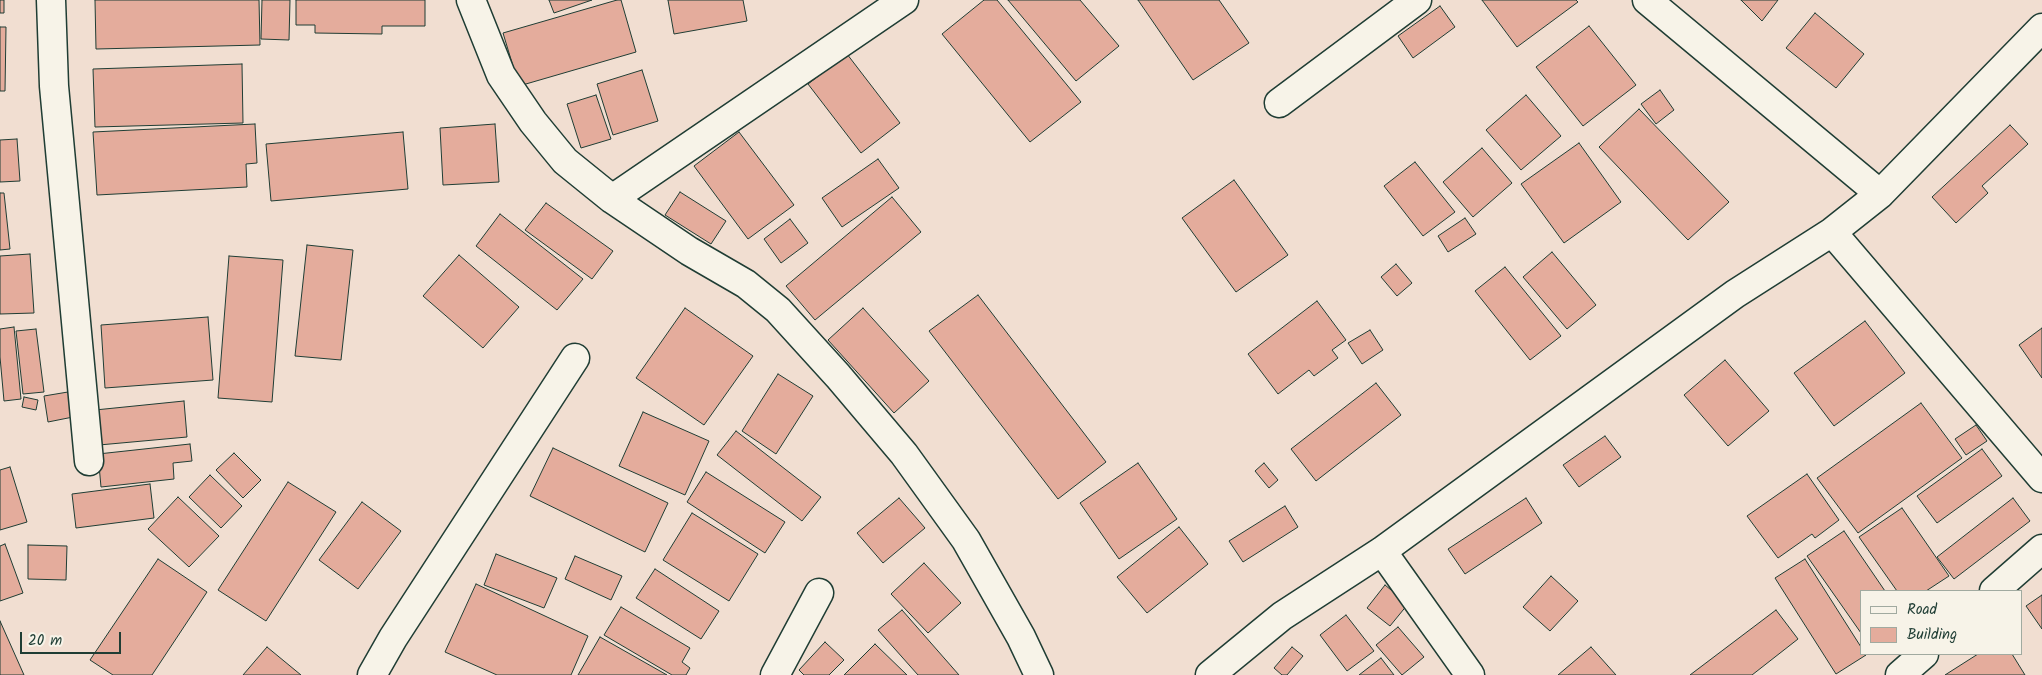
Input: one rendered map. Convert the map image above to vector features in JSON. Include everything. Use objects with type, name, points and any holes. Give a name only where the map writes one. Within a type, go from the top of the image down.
[{"type":"street","points":[[51,0],[54,86],[88,461]]},
{"type":"street","points":[[472,0],[501,75],[533,122],[565,161],[612,199],[689,251],[746,284],[778,310],[838,376],[904,454],[966,540],[1021,637],[1039,675]]},
{"type":"street","points":[[612,199],[904,0]]},
{"type":"street","points":[[1279,103],[1416,0]]},
{"type":"street","points":[[1647,0],[1880,194]]},
{"type":"street","points":[[1210,675],[1282,616],[1382,551],[1735,294],[1832,232],[1880,194],[2042,28]]},
{"type":"street","points":[[1832,232],[2042,478]]},
{"type":"street","points":[[372,675],[393,638],[575,358]]},
{"type":"street","points":[[1995,590],[2042,549]]},
{"type":"street","points":[[1382,551],[1470,675]]},
{"type":"street","points":[[775,675],[819,594]]},
{"type":"street","points":[[1900,675],[1923,655]]},
{"type":"building","points":[[0,0],[4,0],[4,13],[0,13]]},
{"type":"building","points":[[95,0],[259,0],[260,45],[96,49]]},
{"type":"building","points":[[262,0],[290,0],[289,40],[261,39]]},
{"type":"building","points":[[296,0],[425,0],[425,26],[382,26],[382,34],[315,33],[315,25],[296,25]]},
{"type":"building","points":[[549,0],[592,0],[554,13]]},
{"type":"building","points":[[621,0],[636,52],[519,86],[503,33]]},
{"type":"building","points":[[668,0],[743,0],[747,21],[674,34]]},
{"type":"building","points":[[984,0],[997,0],[1081,102],[1030,142],[942,34]]},
{"type":"building","points":[[1008,0],[1080,0],[1119,46],[1076,81]]},
{"type":"building","points":[[1138,0],[1219,0],[1249,43],[1193,80]]},
{"type":"building","points":[[1482,0],[1576,0],[1578,2],[1517,47]]},
{"type":"building","points":[[1741,0],[1778,0],[1762,21]]},
{"type":"building","points":[[1440,6],[1455,27],[1413,58],[1398,36]]},
{"type":"building","points":[[1815,13],[1864,54],[1836,88],[1786,48]]},
{"type":"building","points":[[1589,26],[1636,85],[1583,126],[1536,67]]},
{"type":"building","points":[[0,27],[6,27],[5,91],[0,91]]},
{"type":"building","points":[[847,54],[900,123],[861,153],[808,84]]},
{"type":"building","points":[[242,64],[243,123],[95,127],[93,69]]},
{"type":"building","points":[[642,70],[658,121],[613,135],[597,84]]},
{"type":"building","points":[[1660,90],[1674,110],[1656,124],[1641,104]]},
{"type":"building","points":[[596,95],[611,139],[581,148],[567,104]]},
{"type":"building","points":[[1526,95],[1561,136],[1521,170],[1486,130]]},
{"type":"building","points":[[1639,109],[1729,202],[1688,240],[1599,147]]},
{"type":"building","points":[[255,124],[257,163],[246,164],[247,187],[97,195],[93,132]]},
{"type":"building","points":[[495,124],[499,182],[443,185],[440,128]]},
{"type":"building","points":[[2010,125],[2028,144],[1982,186],[1988,193],[1956,223],[1932,197]]},
{"type":"building","points":[[403,132],[408,189],[271,201],[266,144]]},
{"type":"building","points":[[739,132],[794,205],[748,239],[694,166]]},
{"type":"building","points":[[17,139],[20,181],[0,182],[0,140]]},
{"type":"building","points":[[1579,143],[1621,202],[1564,243],[1521,184]]},
{"type":"building","points":[[1482,148],[1512,183],[1473,217],[1443,182]]},
{"type":"building","points":[[878,159],[899,188],[842,227],[822,198]]},
{"type":"building","points":[[1415,162],[1455,212],[1423,236],[1384,186]]},
{"type":"building","points":[[1234,180],[1288,255],[1236,292],[1182,218]]},
{"type":"building","points":[[680,192],[726,221],[711,244],[665,215]]},
{"type":"building","points":[[0,193],[4,193],[10,249],[0,250]]},
{"type":"building","points":[[892,197],[921,232],[815,320],[786,286]]},
{"type":"building","points":[[546,203],[613,251],[592,279],[525,230]]},
{"type":"building","points":[[500,214],[583,279],[557,310],[476,246]]},
{"type":"building","points":[[1465,218],[1476,234],[1448,252],[1438,236]]},
{"type":"building","points":[[790,219],[808,243],[781,263],[764,239]]},
{"type":"building","points":[[307,245],[353,250],[341,360],[295,356]]},
{"type":"building","points":[[1552,252],[1596,305],[1567,329],[1523,277]]},
{"type":"building","points":[[30,254],[34,313],[0,314],[0,256]]},
{"type":"building","points":[[459,255],[519,307],[483,348],[423,296]]},
{"type":"building","points":[[229,256],[283,260],[272,402],[218,398]]},
{"type":"building","points":[[1396,264],[1412,283],[1397,296],[1381,277]]},
{"type":"building","points":[[1505,267],[1561,336],[1530,360],[1475,291]]},
{"type":"building","points":[[978,295],[1106,462],[1058,499],[929,331]]},
{"type":"building","points":[[1317,301],[1346,340],[1332,350],[1338,358],[1314,376],[1309,370],[1278,394],[1248,354]]},
{"type":"building","points":[[685,308],[753,356],[704,425],[636,378]]},
{"type":"building","points":[[863,308],[929,381],[894,413],[828,340]]},
{"type":"building","points":[[208,317],[213,380],[105,388],[101,325]]},
{"type":"building","points":[[1865,321],[1905,373],[1834,426],[1794,373]]},
{"type":"building","points":[[14,327],[21,399],[4,401],[0,357],[0,329]]},
{"type":"building","points":[[2042,328],[2042,378],[2019,345]]},
{"type":"building","points":[[36,329],[44,392],[23,394],[16,331]]},
{"type":"building","points":[[1370,330],[1383,350],[1362,364],[1348,343]]},
{"type":"building","points":[[1725,360],[1769,411],[1728,446],[1684,395]]},
{"type":"building","points":[[778,374],[813,396],[776,454],[742,431]]},
{"type":"building","points":[[1376,383],[1401,415],[1316,481],[1291,449]]},
{"type":"building","points":[[68,392],[73,417],[48,422],[44,396]]},
{"type":"building","points":[[24,397],[38,400],[36,410],[22,407]]},
{"type":"building","points":[[184,401],[187,437],[99,445],[95,410]]},
{"type":"building","points":[[1921,403],[1962,458],[1858,533],[1817,478]]},
{"type":"building","points":[[643,412],[709,441],[685,495],[619,466]]},
{"type":"building","points":[[1976,425],[1987,441],[1966,455],[1955,439]]},
{"type":"building","points":[[736,431],[821,497],[802,521],[717,455]]},
{"type":"building","points":[[1605,436],[1621,457],[1579,487],[1563,465]]},
{"type":"building","points":[[190,444],[192,461],[173,463],[174,479],[101,487],[98,454]]},
{"type":"building","points":[[553,448],[668,503],[645,552],[530,496]]},
{"type":"building","points":[[1982,449],[2002,476],[1937,523],[1917,496]]},
{"type":"building","points":[[234,453],[261,480],[243,498],[216,470]]},
{"type":"building","points":[[1138,463],[1177,519],[1119,559],[1080,503]]},
{"type":"building","points":[[1264,463],[1278,480],[1269,488],[1255,471]]},
{"type":"building","points":[[10,467],[27,522],[0,530],[0,470]]},
{"type":"building","points":[[706,472],[785,522],[765,553],[687,502]]},
{"type":"building","points":[[1807,474],[1839,520],[1815,538],[1812,534],[1778,558],[1747,516]]},
{"type":"building","points":[[210,475],[242,506],[221,528],[189,497]]},
{"type":"building","points":[[288,482],[336,512],[266,621],[218,590]]},
{"type":"building","points":[[150,484],[154,518],[76,528],[72,494]]},
{"type":"building","points":[[178,497],[219,536],[189,567],[148,529]]},
{"type":"building","points":[[899,498],[925,528],[883,563],[857,533]]},
{"type":"building","points":[[1526,498],[1542,523],[1465,574],[1448,549]]},
{"type":"building","points":[[2013,498],[2030,521],[1954,579],[1937,557]]},
{"type":"building","points":[[362,502],[401,531],[358,589],[319,560]]},
{"type":"building","points":[[1285,506],[1298,527],[1243,562],[1229,541]]},
{"type":"building","points":[[1902,508],[1949,576],[1928,590],[1896,590],[1859,537]]},
{"type":"building","points":[[692,513],[758,554],[729,601],[663,560]]},
{"type":"building","points":[[1179,527],[1208,564],[1147,613],[1117,577]]},
{"type":"building","points":[[1844,531],[1884,590],[1860,590],[1860,632],[1807,556]]},
{"type":"building","points":[[5,544],[23,593],[0,601],[0,546]]},
{"type":"building","points":[[28,545],[67,546],[66,580],[28,579]]},
{"type":"building","points":[[496,554],[557,578],[544,608],[484,585]]},
{"type":"building","points":[[575,556],[622,576],[611,600],[565,579]]},
{"type":"building","points":[[158,559],[207,592],[152,675],[113,675],[90,660]]},
{"type":"building","points":[[1805,559],[1860,645],[1860,655],[1866,655],[1836,674],[1775,578]]},
{"type":"building","points":[[924,563],[961,603],[928,633],[891,594]]},
{"type":"building","points":[[655,569],[719,611],[701,639],[636,598]]},
{"type":"building","points":[[1551,576],[1578,601],[1550,631],[1523,607]]},
{"type":"building","points":[[476,584],[588,636],[571,675],[497,675],[445,652]]},
{"type":"building","points":[[1385,585],[1408,604],[1390,626],[1367,608]]},
{"type":"building","points":[[2042,595],[2042,629],[2026,606]]},
{"type":"building","points":[[621,607],[690,648],[682,662],[690,668],[686,675],[672,675],[604,635]]},
{"type":"building","points":[[902,610],[959,675],[918,675],[878,630]]},
{"type":"building","points":[[1776,610],[1798,639],[1752,675],[1690,675]]},
{"type":"building","points":[[1346,615],[1374,651],[1347,671],[1320,635]]},
{"type":"building","points":[[0,621],[24,675],[0,675]]},
{"type":"building","points":[[1398,627],[1424,657],[1402,675],[1376,645]]},
{"type":"building","points":[[600,637],[667,675],[578,675]]},
{"type":"building","points":[[825,642],[844,660],[829,675],[804,675],[799,670]]},
{"type":"building","points":[[875,644],[907,675],[844,675]]},
{"type":"building","points":[[267,647],[301,675],[243,675]]},
{"type":"building","points":[[1292,647],[1303,656],[1287,675],[1282,675],[1274,668]]},
{"type":"building","points":[[1591,647],[1616,675],[1558,675]]},
{"type":"building","points":[[1976,655],[2013,655],[2025,675],[1945,675]]},
{"type":"building","points":[[1381,658],[1394,675],[1359,675]]}]
